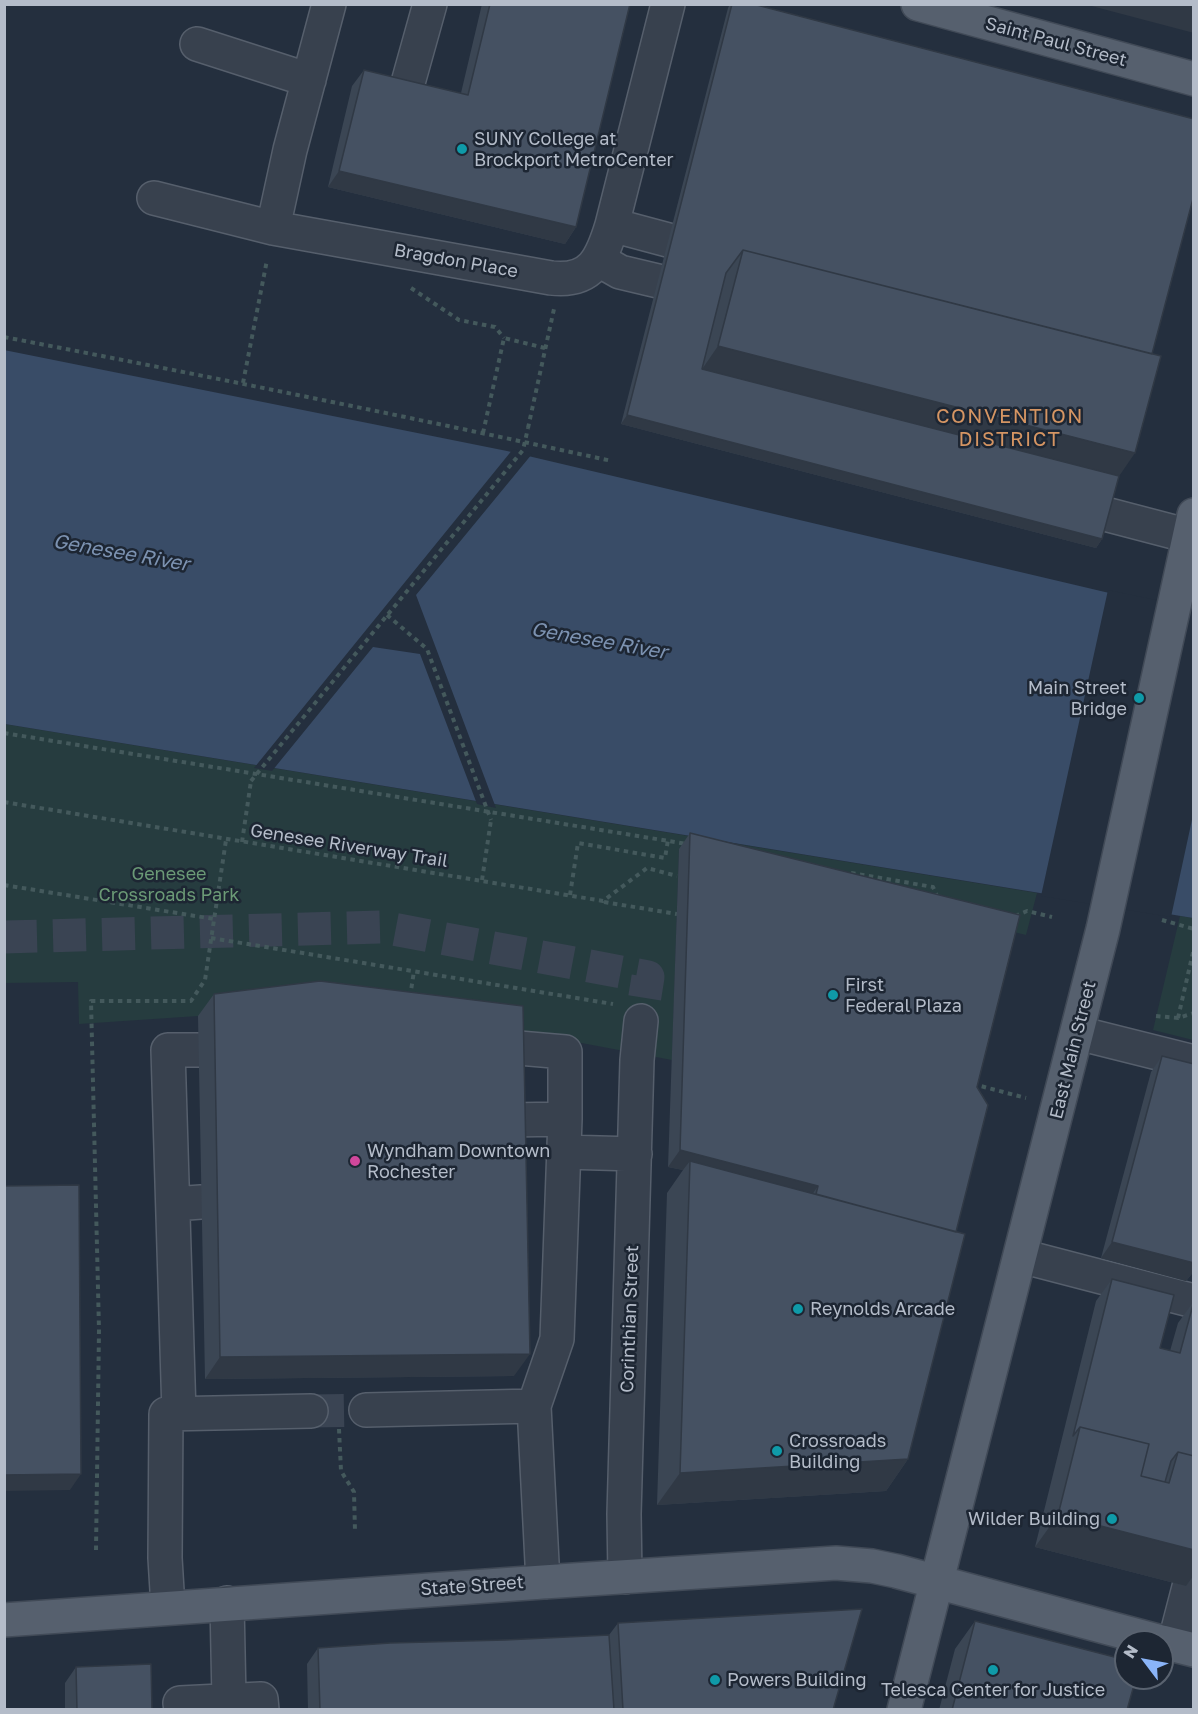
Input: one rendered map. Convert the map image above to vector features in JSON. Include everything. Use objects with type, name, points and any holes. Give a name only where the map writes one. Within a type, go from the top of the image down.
[{"type":"main road","name":"Saint Paul Street","points":[[918,4],[976,13],[1194,79]]},
{"type":"main road","name":"East Main Street","points":[[904,1710],[1078,1034],[1189,537]]},
{"type":"main road","name":"State Street","points":[[4,1620],[836,1563],[872,1566],[1117,1630]]},
{"type":"street","points":[[270,244],[286,168],[329,4]]},
{"type":"street","points":[[406,90],[430,4]]},
{"type":"street","points":[[658,281],[620,272],[599,260],[612,225],[668,4]]},
{"type":"street","points":[[197,44],[309,80]]},
{"type":"street","name":"Bragdon Place","points":[[154,198],[270,244],[560,279],[581,275],[599,260]]},
{"type":"street","points":[[612,225],[668,240]]},
{"type":"street","points":[[1105,514],[1189,537]]},
{"type":"street","name":"Corinthian Street","points":[[626,1577],[624,1514],[637,1060],[630,1013]]},
{"type":"street","points":[[1078,1034],[1194,1062]]},
{"type":"street","points":[[507,1047],[565,1052],[565,1119],[557,1339],[534,1406],[543,1582]]},
{"type":"street","points":[[179,1414],[187,1203],[168,1050],[198,1050]]},
{"type":"street","points":[[509,1120],[565,1119]]},
{"type":"street","points":[[564,1152],[635,1154]]},
{"type":"street","points":[[1021,1256],[1192,1296]]},
{"type":"street","points":[[168,1607],[165,1558],[166,1414],[339,1414],[534,1406]]},
{"type":"street","points":[[1174,1641],[1194,1568]]},
{"type":"street","points":[[227,1603],[229,1700]]},
{"type":"street","points":[[181,1710],[180,1703],[261,1699],[262,1710]]},
{"type":"path","points":[[243,383],[270,244]]},
{"type":"path","points":[[406,284],[459,320],[495,327],[504,338],[545,348]]},
{"type":"path","points":[[242,842],[251,782],[523,450],[553,314]]},
{"type":"path","points":[[4,337],[243,383],[612,461]]},
{"type":"path","points":[[483,433],[504,338]]},
{"type":"path","points":[[387,615],[427,649],[492,820],[482,880]]},
{"type":"path","points":[[4,733],[691,844]]},
{"type":"path","name":"Genesee Riverway Trail","points":[[4,802],[677,914]]},
{"type":"path","points":[[96,1550],[99,1330],[91,1001],[191,1001],[206,980],[226,840]]},
{"type":"path","points":[[570,895],[579,843],[665,858],[668,840]]},
{"type":"path","points":[[603,902],[647,868],[677,876]]},
{"type":"path","points":[[841,871],[933,887],[942,906]]},
{"type":"path","points":[[4,885],[214,919]]},
{"type":"path","points":[[1009,919],[1027,911],[1052,917]]},
{"type":"path","points":[[1161,921],[1194,929]]},
{"type":"path","points":[[211,938],[414,971],[630,1013]]},
{"type":"path","points":[[1178,1018],[1194,948]]},
{"type":"path","points":[[409,1002],[414,971]]},
{"type":"path","points":[[1151,1016],[1178,1018],[1194,1012]]},
{"type":"path","points":[[971,1083],[1000,1090]]},
{"type":"path","points":[[339,1414],[340,1470],[354,1492],[355,1531]]},
{"type":"green space","name":"Genesee Crossroads Park","points":[[4,724],[1037,893],[1026,935],[679,849],[672,1060],[507,1029],[198,1016],[79,1024],[78,982],[5,983]]},
{"type":"green space","points":[[1180,916],[1193,918],[1193,1040],[1153,1030]]},
{"type":"water","name":"Genesee River","points":[[4,350],[507,451],[1193,611],[1193,918],[5,724]]},
{"type":"pier","points":[[513,449],[532,454],[416,595],[496,808],[477,804],[420,654],[373,647],[272,771],[254,768]]},
{"type":"pier","name":"Main Street Bridge","points":[[1108,590],[1194,608],[1193,815],[1171,917],[1041,896]]},
{"type":"building","name":"SUNY College at Brockport MetroCenter","points":[[490,4],[630,4],[576,227],[339,171],[364,70],[468,95]]},
{"type":"building","points":[[732,4],[753,4],[1194,119],[1194,195],[1152,354],[743,250],[726,273],[702,369],[1119,476],[1102,539],[627,415]]},
{"type":"building","points":[[743,250],[1161,356],[1135,453],[718,346]]},
{"type":"building","name":"First Federal Plaza","points":[[690,833],[1020,915],[977,1087],[988,1105],[956,1232],[816,1194],[818,1186],[680,1150]]},
{"type":"building","name":"Wyndham Downtown Rochester","points":[[320,981],[523,1006],[530,1354],[220,1357],[214,994]]},
{"type":"building","points":[[1162,1056],[1194,1064],[1194,1263],[1112,1242]]},
{"type":"building","points":[[690,1161],[965,1234],[908,1459],[680,1473]]},
{"type":"building","points":[[79,1185],[81,1474],[4,1475],[4,1186]]},
{"type":"building","points":[[1112,1279],[1174,1295],[1160,1348],[1180,1353],[1194,1301],[1194,1456],[1178,1452],[1171,1461],[1165,1482],[1141,1476],[1149,1444],[1080,1427],[1073,1436]]},
{"type":"building","points":[[1080,1427],[1149,1444],[1141,1476],[1169,1483],[1178,1452],[1194,1456],[1194,1550],[1058,1515]]},
{"type":"building","name":"Powers Building","points":[[862,1609],[833,1710],[623,1710],[618,1623]]},
{"type":"building","points":[[975,1621],[1114,1657],[1114,1690],[1133,1690],[1127,1710],[952,1710]]},
{"type":"building","points":[[609,1635],[614,1710],[320,1710],[318,1648]]},
{"type":"building","points":[[151,1664],[152,1710],[77,1710],[76,1667]]},
{"type":"tunnel","points":[[4,937],[382,927],[648,977],[641,1021]]},
{"type":"tunnel","points":[[311,1411],[366,1410]]},
{"type":"place","name":"SUNY College at Brockport MetroCenter","points":[[462,149]]},
{"type":"place","name":"Main Street Bridge","points":[[1139,698]]},
{"type":"place","name":"First Federal Plaza","points":[[833,995]]},
{"type":"place","name":"Wyndham Downtown Rochester","points":[[355,1161]]},
{"type":"place","name":"Reynolds Arcade","points":[[798,1309]]},
{"type":"place","name":"Crossroads Building","points":[[777,1451]]},
{"type":"place","name":"Wilder Building","points":[[1112,1519]]},
{"type":"place","name":"Telesca Center for Justice","points":[[993,1670]]},
{"type":"place","name":"Powers Building","points":[[715,1680]]},
{"type":"district","name":"CONVENTION DISTRICT","points":[[1010,428]]}]
